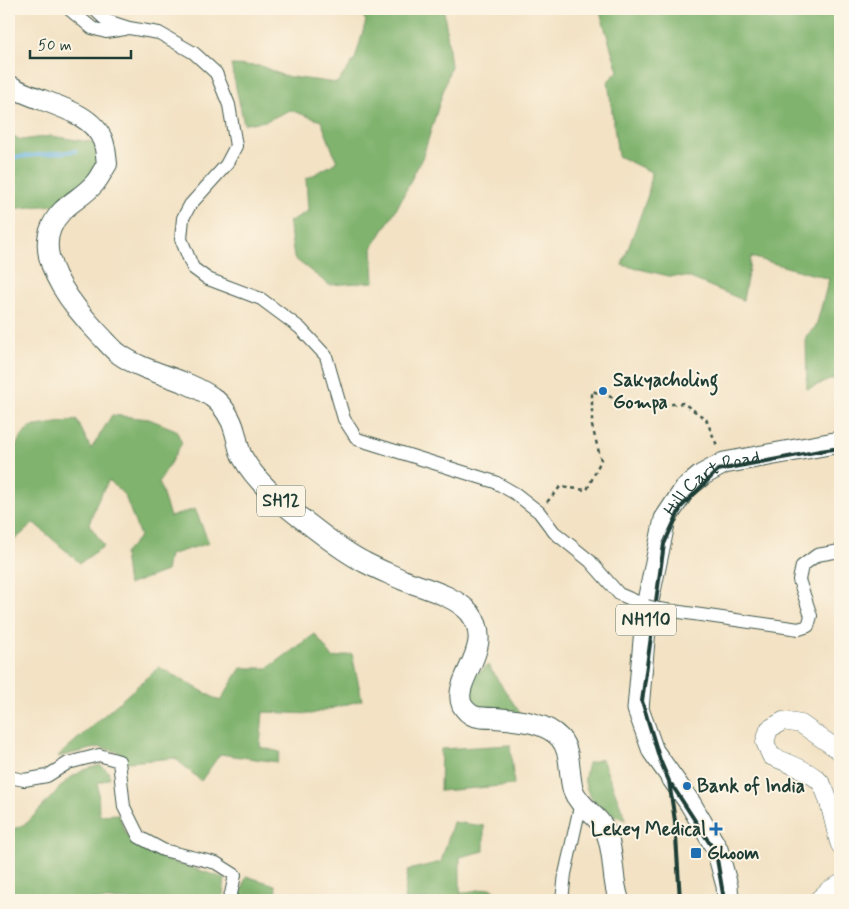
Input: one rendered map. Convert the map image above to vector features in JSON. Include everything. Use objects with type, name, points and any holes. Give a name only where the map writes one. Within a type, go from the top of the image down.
[{"type":"highway","name":"Hill Cart Road","points":[[728,900],[727,886],[717,849],[690,803],[654,752],[638,709],[665,519],[685,489],[702,475],[724,463],[840,442]]},
{"type":"main road","name":"SH12","points":[[9,86],[86,120],[97,131],[103,141],[107,164],[103,171],[95,184],[58,215],[49,231],[48,256],[61,288],[90,324],[118,353],[147,369],[188,384],[213,398],[226,412],[234,429],[241,455],[251,471],[299,517],[362,561],[403,580],[449,597],[470,612],[478,629],[478,641],[476,656],[466,677],[461,694],[461,703],[466,711],[475,717],[520,720],[548,729],[561,740],[568,754],[574,792],[606,830],[610,845],[615,889],[619,900]]},
{"type":"main road","points":[[840,751],[802,724],[783,721],[769,729],[766,742],[771,756],[801,769],[820,782],[826,795],[840,845]]},
{"type":"main road","points":[[818,900],[828,890],[840,884]]},
{"type":"street","points":[[69,9],[92,28],[106,32],[130,28]]},
{"type":"street","points":[[94,9],[107,22],[159,33],[194,53],[216,73],[229,105],[236,146],[226,165],[190,205],[183,218],[181,238],[193,268],[208,279],[261,299],[300,328],[326,356],[344,419],[357,439],[496,482],[516,494],[539,512],[554,532],[590,561],[619,594],[653,608],[799,628],[808,626],[811,616],[799,580],[802,566],[817,555],[840,551]]},
{"type":"street","points":[[9,777],[24,780],[47,776],[68,763],[99,755],[119,761],[124,807],[139,837],[163,850],[216,863],[235,875],[228,900]]},
{"type":"street","points":[[562,900],[565,874],[581,802]]},
{"type":"path","points":[[539,512],[560,487],[587,490],[602,460],[592,426],[592,391],[643,407],[683,403],[706,419],[724,463]]},
{"type":"green space","points":[[358,9],[444,9],[451,66],[423,156],[397,208],[372,248],[374,282],[329,285],[294,258],[289,222],[308,211],[306,179],[337,162],[321,121],[290,110],[266,121],[244,124],[231,65],[261,66],[284,76],[337,83],[355,59],[366,21]]},
{"type":"green space","points":[[599,9],[840,9],[840,376],[807,389],[806,336],[816,326],[829,279],[751,257],[743,300],[688,277],[669,276],[622,265],[648,195],[651,172],[618,156],[608,81],[618,71]]},
{"type":"green space","points":[[9,134],[21,140],[51,136],[97,143],[100,156],[93,172],[78,188],[55,205],[9,209]]},
{"type":"green space","points":[[112,415],[149,419],[176,430],[182,443],[159,482],[170,517],[195,509],[209,543],[169,555],[166,571],[128,585],[124,554],[140,536],[125,496],[109,480],[97,502],[89,524],[104,546],[80,563],[34,523],[9,545],[9,460],[20,438],[30,427],[77,420],[91,449]]},
{"type":"green space","points":[[315,634],[333,658],[352,654],[362,700],[311,714],[263,712],[260,747],[280,752],[277,762],[220,754],[201,781],[175,758],[128,762],[118,752],[100,747],[57,757],[159,667],[220,701],[241,668],[268,668]]},
{"type":"green space","points":[[488,665],[522,716],[476,711],[468,698],[473,677]]},
{"type":"green space","points":[[510,745],[514,785],[440,791],[441,749]]},
{"type":"green space","points":[[602,759],[626,820],[605,811],[594,802],[587,790],[585,775],[588,763]]},
{"type":"green space","points":[[100,765],[108,771],[110,778],[98,783],[99,815],[118,814],[127,835],[147,851],[173,862],[225,879],[223,895],[219,900],[9,900],[9,831],[27,823],[68,779],[84,770]]},
{"type":"green space","points":[[453,822],[484,826],[484,851],[460,857],[460,893],[491,888],[506,900],[404,900],[408,870],[441,862]]},
{"type":"green space","points":[[246,876],[275,885],[278,900],[237,900],[242,891]]},
{"type":"waterway","points":[[9,158],[76,151]]},
{"type":"railway","points":[[680,900],[675,821],[669,781],[660,760],[642,701],[664,544],[681,507],[718,470],[840,448]]},
{"type":"railway","points":[[672,785],[716,853],[724,900]]},
{"type":"place","name":"Sakyacholing Gompa","points":[[603,391]]},
{"type":"place","name":"Bank of India","points":[[687,786]]},
{"type":"place","name":"Lekey Medical","points":[[716,829]]},
{"type":"place","name":"Ghoom","points":[[696,853]]}]
